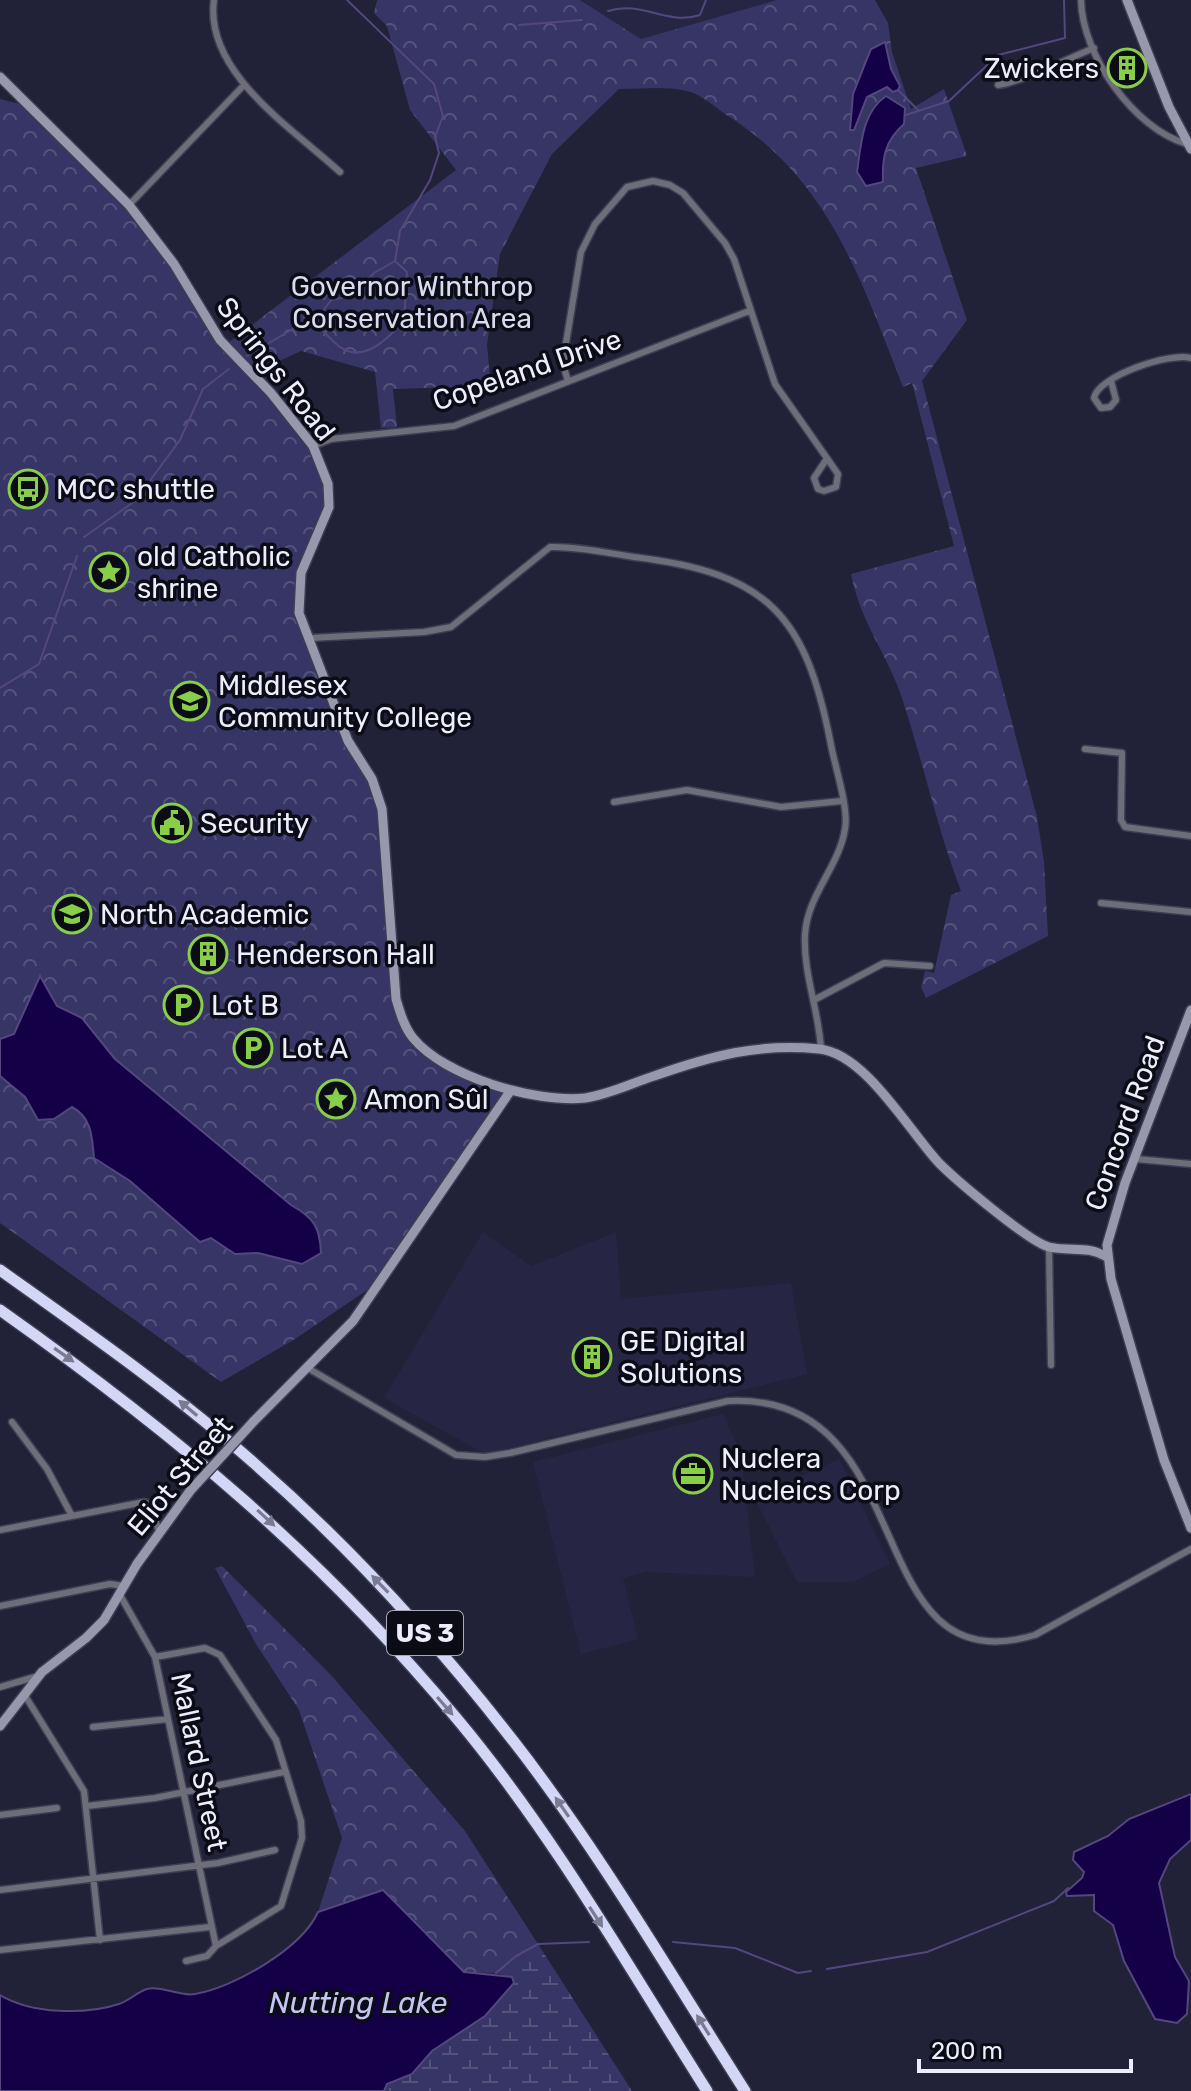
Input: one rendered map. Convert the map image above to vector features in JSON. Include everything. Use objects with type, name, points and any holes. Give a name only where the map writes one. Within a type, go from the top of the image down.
[{"type":"highway","name":"US 3","points":[[0,1270],[169,1392],[255,1463],[395,1600],[472,1688],[554,1794],[745,2091]]},
{"type":"highway","name":"US 3","points":[[0,1310],[117,1393],[195,1455],[315,1564],[384,1636],[459,1721],[526,1810],[707,2091]]},
{"type":"street","points":[[214,0],[212,18],[219,47],[244,85],[340,172]]},
{"type":"street","points":[[1081,0],[1094,48],[1126,103],[1158,129],[1190,147]]},
{"type":"street","points":[[1127,0],[1169,107],[1190,147]]},
{"type":"street","points":[[998,85],[1012,83],[1035,70],[1094,48]]},
{"type":"street","name":"Springs Road","points":[[0,77],[129,205],[174,264],[220,340],[271,393],[313,446],[328,484],[329,507],[305,561],[298,593],[299,613],[348,741],[372,779],[382,809],[389,943],[396,999],[405,1025],[418,1043],[473,1078],[511,1090],[586,1098],[729,1051],[821,1049],[850,1061],[951,1175],[1032,1239],[1049,1247],[1095,1250],[1107,1257]]},
{"type":"street","points":[[129,205],[244,85]]},
{"type":"street","points":[[568,381],[564,368],[565,349],[581,252],[601,216],[627,187],[653,181],[683,193],[729,251],[775,384],[838,474],[836,487],[824,491],[818,489],[814,478],[826,460]]},
{"type":"street","name":"Copeland Drive","points":[[313,446],[331,439],[454,426],[749,311]]},
{"type":"street","points":[[1111,381],[1116,400],[1110,407],[1103,408],[1096,403],[1094,394],[1111,381],[1160,358],[1191,358]]},
{"type":"street","points":[[310,638],[424,632],[451,627],[550,547],[669,561],[724,575],[775,610],[808,655],[827,724],[846,825],[841,845],[815,894],[806,922],[805,957],[821,1049]]},
{"type":"street","points":[[1085,749],[1122,753],[1122,824],[1131,829],[1191,836]]},
{"type":"street","points":[[614,802],[687,790],[781,807],[842,801]]},
{"type":"street","points":[[1101,903],[1191,912]]},
{"type":"street","points":[[814,1000],[884,963],[930,966]]},
{"type":"street","name":"Concord Road","points":[[1191,1010],[1110,1227],[1107,1257],[1164,1460],[1191,1528]]},
{"type":"street","name":"Eliot Street","points":[[0,1726],[38,1676],[93,1632],[159,1531],[190,1491],[353,1321],[511,1090]]},
{"type":"street","points":[[1136,1159],[1191,1164]]},
{"type":"street","points":[[1049,1247],[1051,1365]]},
{"type":"street","points":[[306,1367],[456,1455],[495,1456],[728,1401],[760,1402],[792,1411],[833,1437],[856,1466],[902,1568],[928,1610],[952,1629],[984,1641],[1011,1642],[1035,1635],[1191,1549]]},
{"type":"street","points":[[12,1422],[47,1469],[72,1516]]},
{"type":"street","points":[[0,1530],[148,1502],[159,1531]]},
{"type":"street","points":[[0,1606],[110,1584],[122,1590]]},
{"type":"street","name":"Mallard Street","points":[[122,1590],[155,1657],[216,1946]]},
{"type":"street","points":[[155,1657],[213,1649],[276,1740],[302,1834],[283,1902],[275,1912],[216,1946],[207,1956],[186,1961]]},
{"type":"street","points":[[0,1687],[38,1676]]},
{"type":"street","points":[[24,1694],[76,1774],[87,1806],[100,1940]]},
{"type":"street","points":[[93,1727],[168,1719]]},
{"type":"street","points":[[87,1806],[183,1793],[284,1772]]},
{"type":"street","points":[[0,1815],[57,1808]]},
{"type":"street","points":[[0,1890],[198,1865],[275,1850]]},
{"type":"street","points":[[0,1950],[210,1927]]},
{"type":"shaded area","points":[[580,0],[777,0],[641,39]]},
{"type":"shaded area","points":[[483,1232],[531,1266],[616,1232],[621,1299],[791,1283],[807,1374],[485,1454],[384,1398]]},
{"type":"shaded area","points":[[723,1414],[741,1454],[755,1577],[646,1572],[623,1578],[638,1639],[581,1654],[533,1462]]},
{"type":"shaded area","points":[[839,1459],[890,1564],[853,1582],[797,1582],[754,1497]]},
{"type":"green space","name":"Governor Winthrop Conservation Area","points":[[377,0],[580,0],[641,39],[777,0],[875,0],[888,23],[892,52],[911,109],[944,89],[967,156],[916,168],[967,320],[922,381],[1037,817],[1044,862],[1048,936],[926,998],[921,987],[925,971],[934,973],[951,895],[961,891],[902,698],[861,608],[851,574],[954,546],[912,383],[903,387],[856,271],[838,236],[817,202],[792,171],[763,142],[713,105],[691,92],[678,89],[619,89],[552,154],[500,254],[487,345],[491,386],[393,389],[397,427],[381,428],[375,372],[301,351],[256,372],[228,343],[456,170],[410,110],[387,26],[374,13]]},
{"type":"green space","name":"Middlesex Community College","points":[[0,99],[20,104],[50,124],[129,205],[220,340],[271,393],[317,454],[329,507],[298,593],[326,685],[377,793],[396,999],[411,1035],[454,1066],[511,1090],[376,1284],[295,1339],[221,1382],[0,1223]]},
{"type":"green space","points":[[222,1566],[331,1675],[465,1831],[538,1944],[516,1956],[496,1973],[464,1972],[383,1890],[318,1912],[342,1838],[299,1710],[256,1644],[215,1568]]},
{"type":"green space","points":[[538,1944],[632,2091],[384,2091],[390,2084],[414,2071],[436,2048],[491,2010],[507,1990],[512,1977],[496,1973],[516,1956]]},
{"type":"water","points":[[885,42],[891,69],[900,86],[893,92],[887,87],[867,97],[854,130],[850,130],[853,94],[871,49]]},
{"type":"water","points":[[886,96],[905,108],[904,124],[886,150],[883,182],[866,186],[857,172],[862,140],[867,120]]},
{"type":"water","points":[[40,976],[57,1006],[82,1018],[115,1059],[305,1214],[317,1230],[321,1253],[302,1264],[258,1253],[235,1254],[211,1238],[200,1242],[130,1181],[94,1158],[90,1129],[79,1111],[72,1107],[54,1119],[38,1120],[25,1097],[0,1076],[0,1039],[14,1034]]},
{"type":"water","points":[[1191,1794],[1191,1840],[1170,1859],[1159,1883],[1175,1957],[1189,1981],[1187,2014],[1177,2023],[1155,2019],[1124,1961],[1113,1925],[1094,1911],[1094,1895],[1067,1896],[1066,1892],[1082,1878],[1084,1872],[1073,1860],[1074,1852],[1108,1836],[1129,1819]]},
{"type":"water","name":"Nutting Lake","points":[[383,1890],[464,1972],[512,1977],[514,1983],[485,2016],[432,2051],[412,2074],[387,2084],[384,2091],[0,2091],[0,1995],[27,2006],[75,2011],[119,2004],[147,1989],[189,1994],[211,1990],[266,1964],[283,1952],[310,1926],[318,1912]]},
{"type":"waterway","points":[[247,356],[323,311],[331,300],[351,296],[374,273],[395,261],[400,231],[430,180],[439,153],[435,137],[443,116],[434,84],[347,0]]},
{"type":"waterway","points":[[608,11],[632,9],[688,18],[700,15],[706,0]]},
{"type":"waterway","points":[[906,115],[949,101],[998,55],[1065,38],[1064,0]]},
{"type":"waterway","points":[[519,25],[582,20]]},
{"type":"waterway","points":[[898,90],[919,111]]},
{"type":"waterway","points":[[317,315],[322,330],[343,349],[362,352],[389,337],[404,321],[407,272],[395,261]]},
{"type":"waterway","points":[[84,537],[135,501],[180,440],[203,389],[229,369]]},
{"type":"waterway","points":[[0,688],[39,664],[77,556]]},
{"type":"waterway","points":[[827,1969],[927,1952],[1054,1901],[1068,1888]]},
{"type":"waterway","points":[[496,1973],[516,1956],[538,1944],[589,1942]]},
{"type":"waterway","points":[[673,1942],[735,1948],[798,1973],[811,1971]]},
{"type":"place","name":"Zwickers","points":[[1127,68]]},
{"type":"place","name":"MCC shuttle","points":[[28,489]]},
{"type":"place","name":"old Catholic shrine","points":[[109,572]]},
{"type":"place","name":"Middlesex Community College","points":[[190,701]]},
{"type":"place","name":"Security","points":[[172,823]]},
{"type":"place","name":"North Academic","points":[[72,914]]},
{"type":"place","name":"Henderson Hall","points":[[208,954]]},
{"type":"place","name":"Lot B","points":[[183,1005]]},
{"type":"place","name":"Lot A","points":[[253,1048]]},
{"type":"place","name":"Amon Sûl","points":[[336,1099]]},
{"type":"place","name":"GE Digital Solutions","points":[[592,1357]]},
{"type":"place","name":"Nuclera Nucleics Corp","points":[[693,1474]]}]
